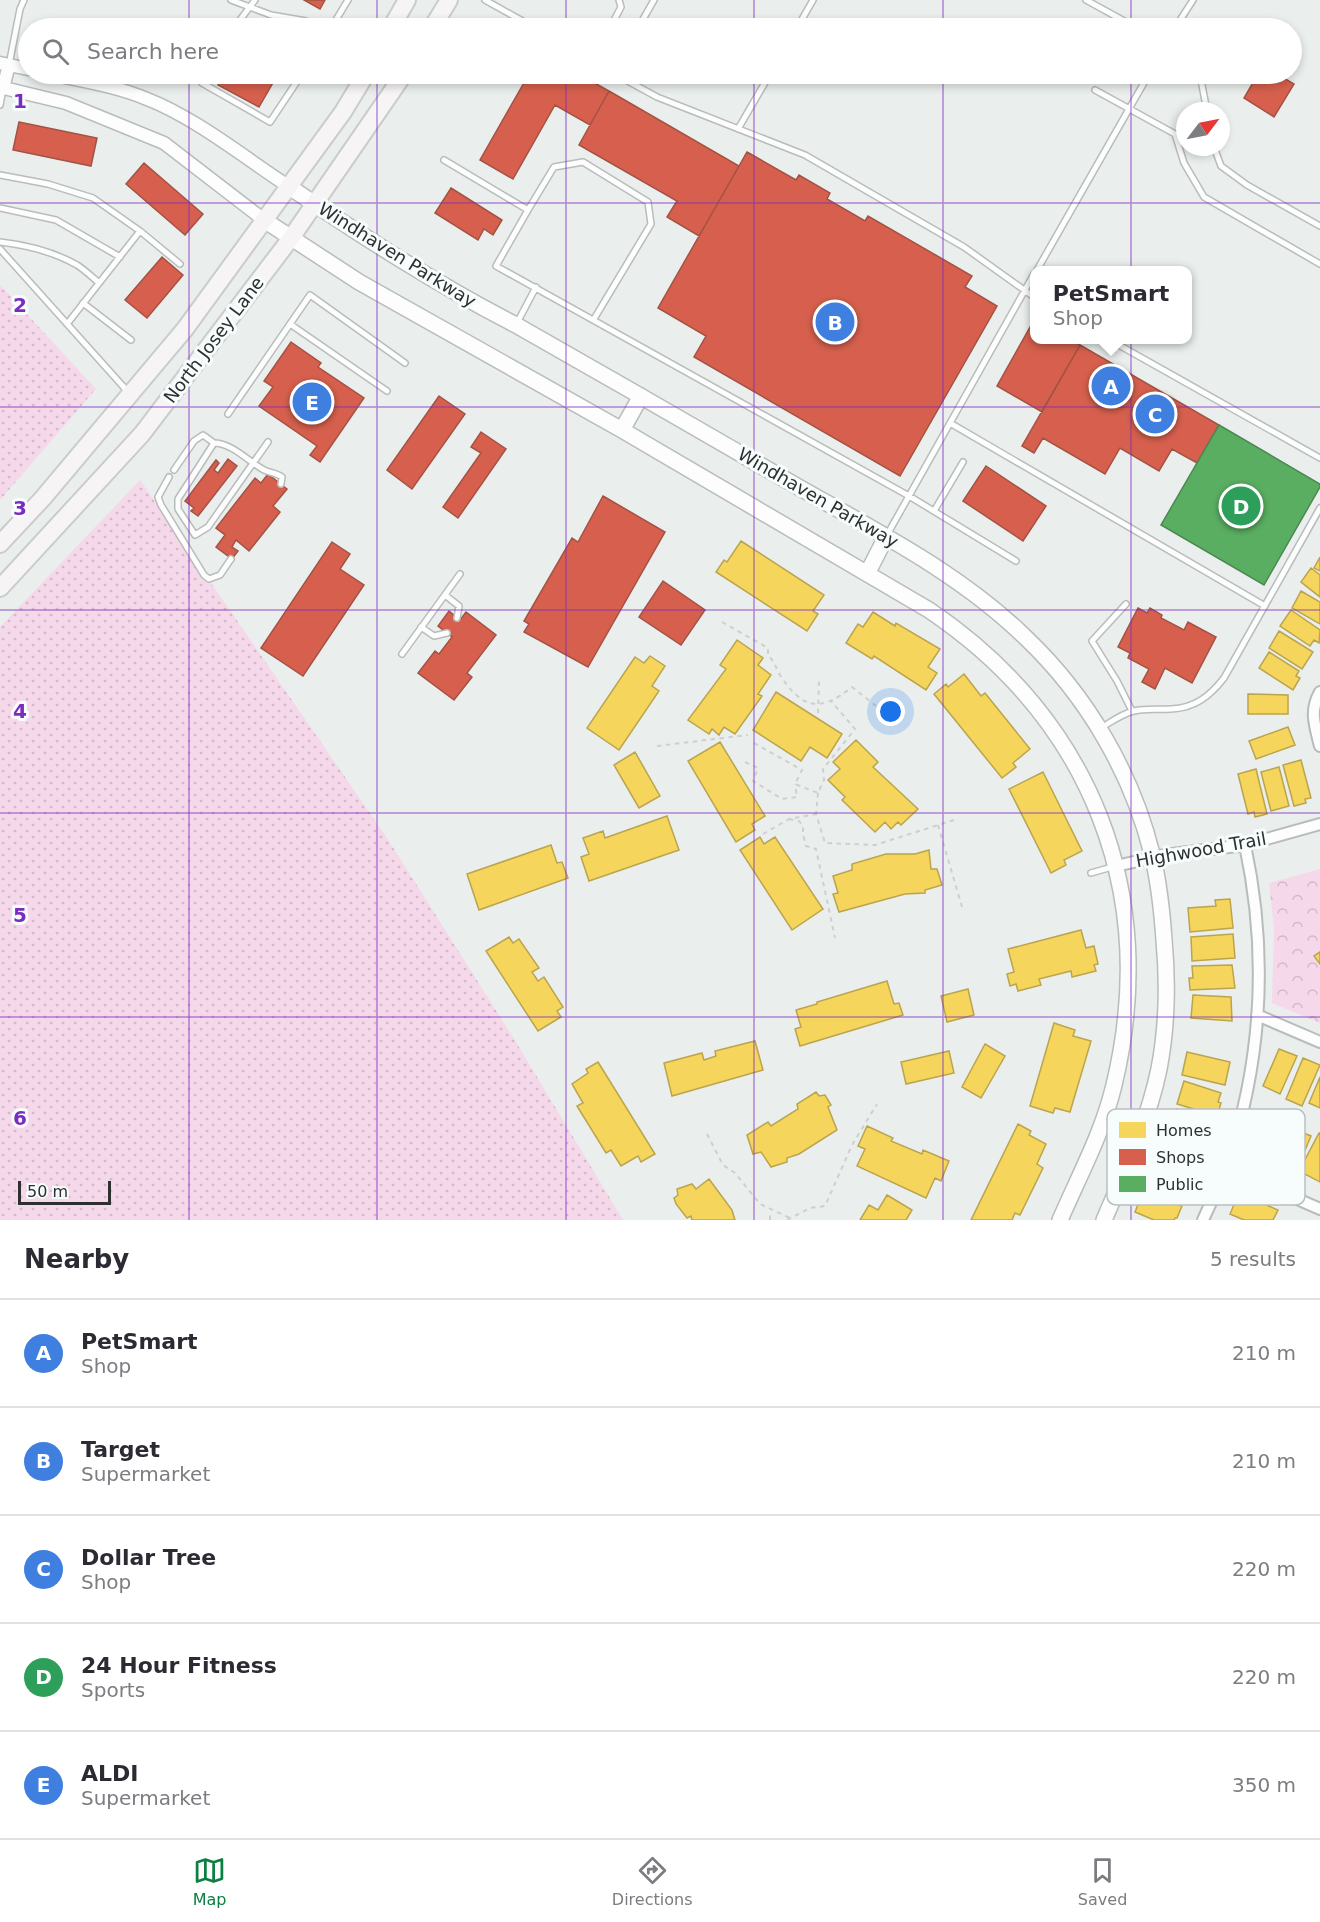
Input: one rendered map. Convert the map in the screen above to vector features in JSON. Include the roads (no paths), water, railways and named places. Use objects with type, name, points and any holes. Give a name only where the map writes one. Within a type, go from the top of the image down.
[{"type":"main road","points":[[397,18],[407,0]]},
{"type":"main road","points":[[438,18],[449,0]]},
{"type":"main road","name":"North Josey Lane","points":[[0,544],[43,498],[185,329],[343,112],[360,84]]},
{"type":"main road","name":"North Josey Lane","points":[[0,588],[142,434],[291,238],[397,84]]},
{"type":"main road","name":"Windhaven Parkway","points":[[288,186],[389,254],[465,299],[516,325],[886,537],[973,593],[1024,636],[1059,672],[1099,729],[1130,789],[1143,822],[1159,886],[1166,990],[1162,1049],[1148,1109]]},
{"type":"main road","points":[[264,220],[359,282],[622,430],[868,572],[929,610],[962,633],[991,658],[1027,696],[1066,748],[1099,811],[1116,866],[1124,910],[1127,947],[1124,1033],[1114,1087],[1060,1220]]},
{"type":"main road","points":[[622,430],[641,396]]},
{"type":"main road","points":[[868,572],[886,537]]},
{"type":"main road","name":"Windhaven Parkway","points":[[1104,1220],[1110,1205]]},
{"type":"street","points":[[4,64],[2,87],[66,103],[164,143],[264,220]]},
{"type":"street","name":"Windhaven Parkway","points":[[99,84],[123,89],[184,117],[288,186]]},
{"type":"street","points":[[1320,692],[1314,703],[1313,712],[1320,746]]},
{"type":"street","name":"Highwood Trail","points":[[1116,866],[1153,857],[1245,845],[1320,824]]},
{"type":"street","points":[[1242,1109],[1249,1081],[1257,1016],[1259,944],[1254,892],[1245,845]]},
{"type":"street","points":[[1257,1016],[1320,1042]]},
{"type":"street","points":[[1305,1202],[1320,1209]]},
{"type":"street","points":[[1203,1220],[1210,1205]]},
{"type":"lane","points":[[4,64],[24,0]]},
{"type":"lane","points":[[231,0],[248,8],[288,18]]},
{"type":"lane","points":[[241,18],[255,0]]},
{"type":"lane","points":[[337,18],[348,0]]},
{"type":"lane","points":[[485,0],[517,18]]},
{"type":"lane","points":[[615,18],[621,7],[619,0]]},
{"type":"lane","points":[[644,18],[654,0]]},
{"type":"lane","points":[[803,18],[813,0]]},
{"type":"lane","points":[[1086,0],[1119,18]]},
{"type":"lane","points":[[1181,18],[1193,0]]},
{"type":"lane","points":[[202,84],[270,122],[295,84]]},
{"type":"lane","points":[[632,84],[657,98],[805,155],[964,247],[1030,294]]},
{"type":"lane","points":[[738,129],[764,84]]},
{"type":"lane","points":[[1039,266],[1143,84]]},
{"type":"lane","points":[[1202,84],[1205,102]]},
{"type":"lane","points":[[0,105],[2,87]]},
{"type":"lane","points":[[1095,90],[1175,134],[1184,163],[1204,197],[1320,264]]},
{"type":"lane","points":[[1217,156],[1221,166],[1247,185],[1320,226]]},
{"type":"lane","points":[[444,160],[528,210]]},
{"type":"lane","points":[[594,319],[651,224],[648,202],[583,162],[554,167],[496,266],[909,496],[1016,561]]},
{"type":"lane","points":[[0,175],[48,184],[93,198],[140,231],[180,264]]},
{"type":"lane","points":[[0,208],[56,220],[120,256]]},
{"type":"lane","points":[[67,324],[140,231]]},
{"type":"lane","points":[[0,242],[46,252],[77,265],[99,283]]},
{"type":"lane","points":[[0,249],[131,395]]},
{"type":"lane","points":[[886,537],[1030,282]]},
{"type":"lane","points":[[516,325],[536,287]]},
{"type":"lane","points":[[228,414],[310,295],[405,363]]},
{"type":"lane","points":[[84,303],[131,340]]},
{"type":"lane","points":[[290,324],[387,391]]},
{"type":"lane","points":[[1119,344],[1320,458]]},
{"type":"lane","points":[[950,423],[1265,606]]},
{"type":"lane","points":[[174,470],[194,441],[203,435],[214,443],[222,443],[268,472],[278,474],[282,477],[281,484]]},
{"type":"lane","points":[[214,443],[178,499],[178,509],[195,535],[208,527],[268,442]]},
{"type":"lane","points":[[934,511],[963,462]]},
{"type":"lane","points":[[169,477],[158,496],[161,505],[204,575],[209,579],[220,575],[231,559]]},
{"type":"lane","points":[[1099,729],[1132,711],[1184,708],[1207,698],[1224,678],[1320,508]]},
{"type":"lane","points":[[402,654],[460,574]]},
{"type":"lane","points":[[445,596],[459,606],[457,618]]},
{"type":"lane","points":[[1126,604],[1092,641],[1117,681],[1132,711]]},
{"type":"lane","points":[[422,627],[434,636],[447,633]]},
{"type":"lane","points":[[1091,873],[1116,866]]},
{"type":"place","name":"Target","points":[[835,322]]},
{"type":"place","name":"PetSmart","points":[[1111,386]]},
{"type":"place","name":"ALDI","points":[[312,402]]},
{"type":"place","name":"Dollar Tree","points":[[1155,414]]},
{"type":"place","name":"24 Hour Fitness","points":[[1241,506]]}]
